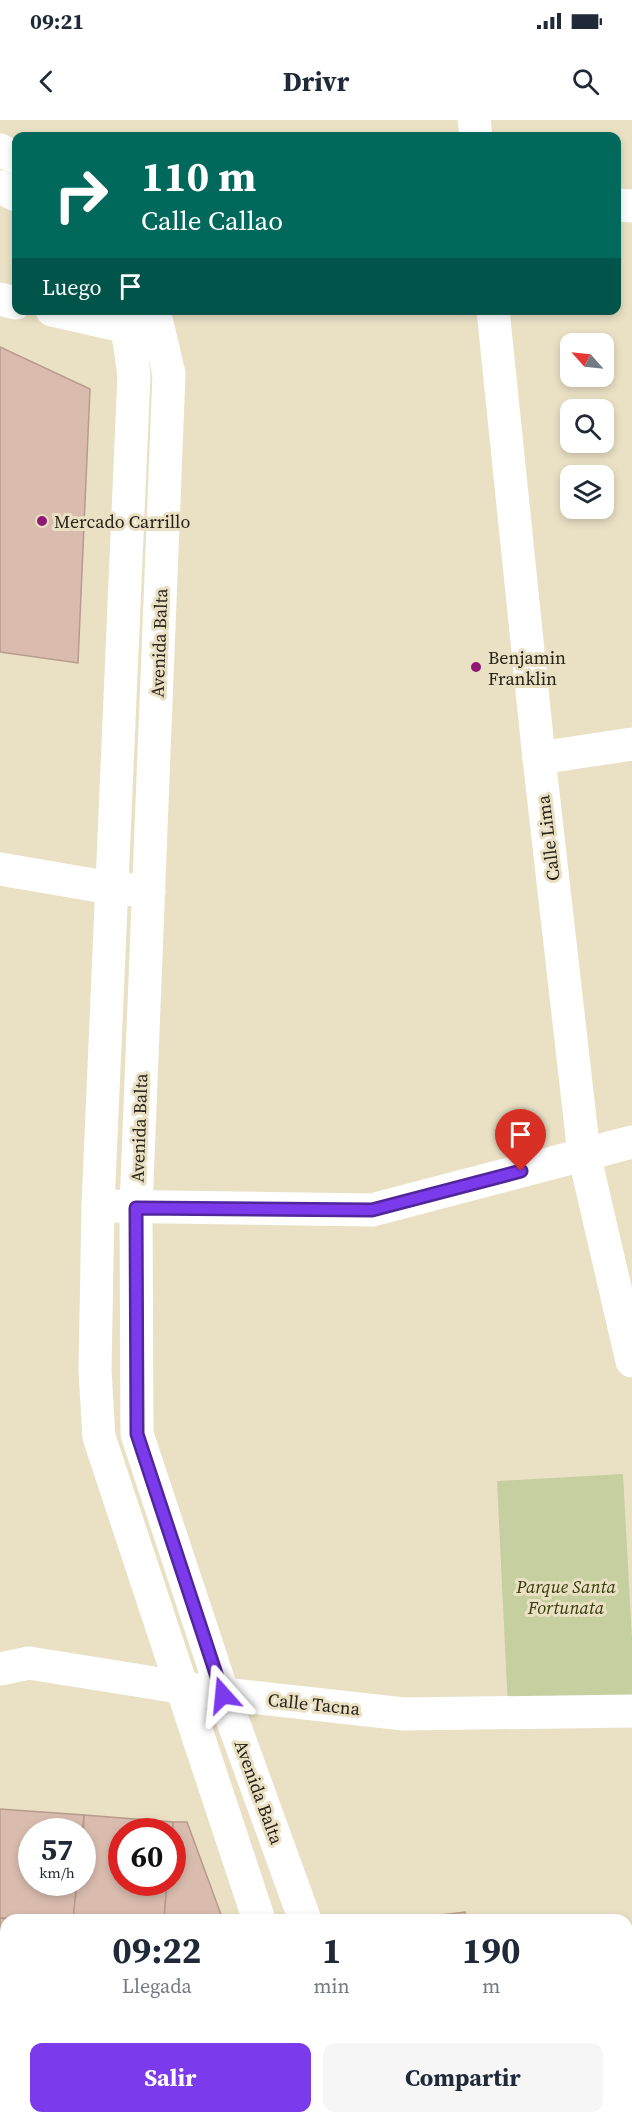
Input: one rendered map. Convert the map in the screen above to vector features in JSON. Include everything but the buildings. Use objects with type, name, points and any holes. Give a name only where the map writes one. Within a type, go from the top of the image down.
[{"type":"main road","points":[[106,315],[139,318]]},
{"type":"main road","name":"Calle Lima","points":[[494,315],[539,758],[584,1154],[632,1361]]},
{"type":"main road","name":"Avenida Balta","points":[[139,318],[134,375],[111,888],[98,1206],[94,1371],[99,1437],[257,1914]]},
{"type":"main road","name":"Avenida Balta","points":[[139,318],[169,374],[136,1208],[137,1434],[223,1695],[303,1914]]},
{"type":"main road","points":[[539,758],[632,744]]},
{"type":"main road","points":[[0,869],[111,888],[149,891]]},
{"type":"main road","points":[[98,1206],[372,1210],[632,1142]]},
{"type":"main road","name":"Calle Tacna","points":[[0,1669],[29,1663],[223,1695],[404,1714],[632,1711]]},
{"type":"green space","name":"Parque Santa Fortunata","points":[[623,1474],[632,1639],[632,1700],[508,1708],[497,1481]]},
{"type":"place","name":"Mercado Carrillo","points":[[42,521]]},
{"type":"place","name":"Benjamin Franklin","points":[[476,667]]},
{"type":"route","points":[[223,1695],[137,1434],[136,1208],[372,1210],[521,1171]]}]
